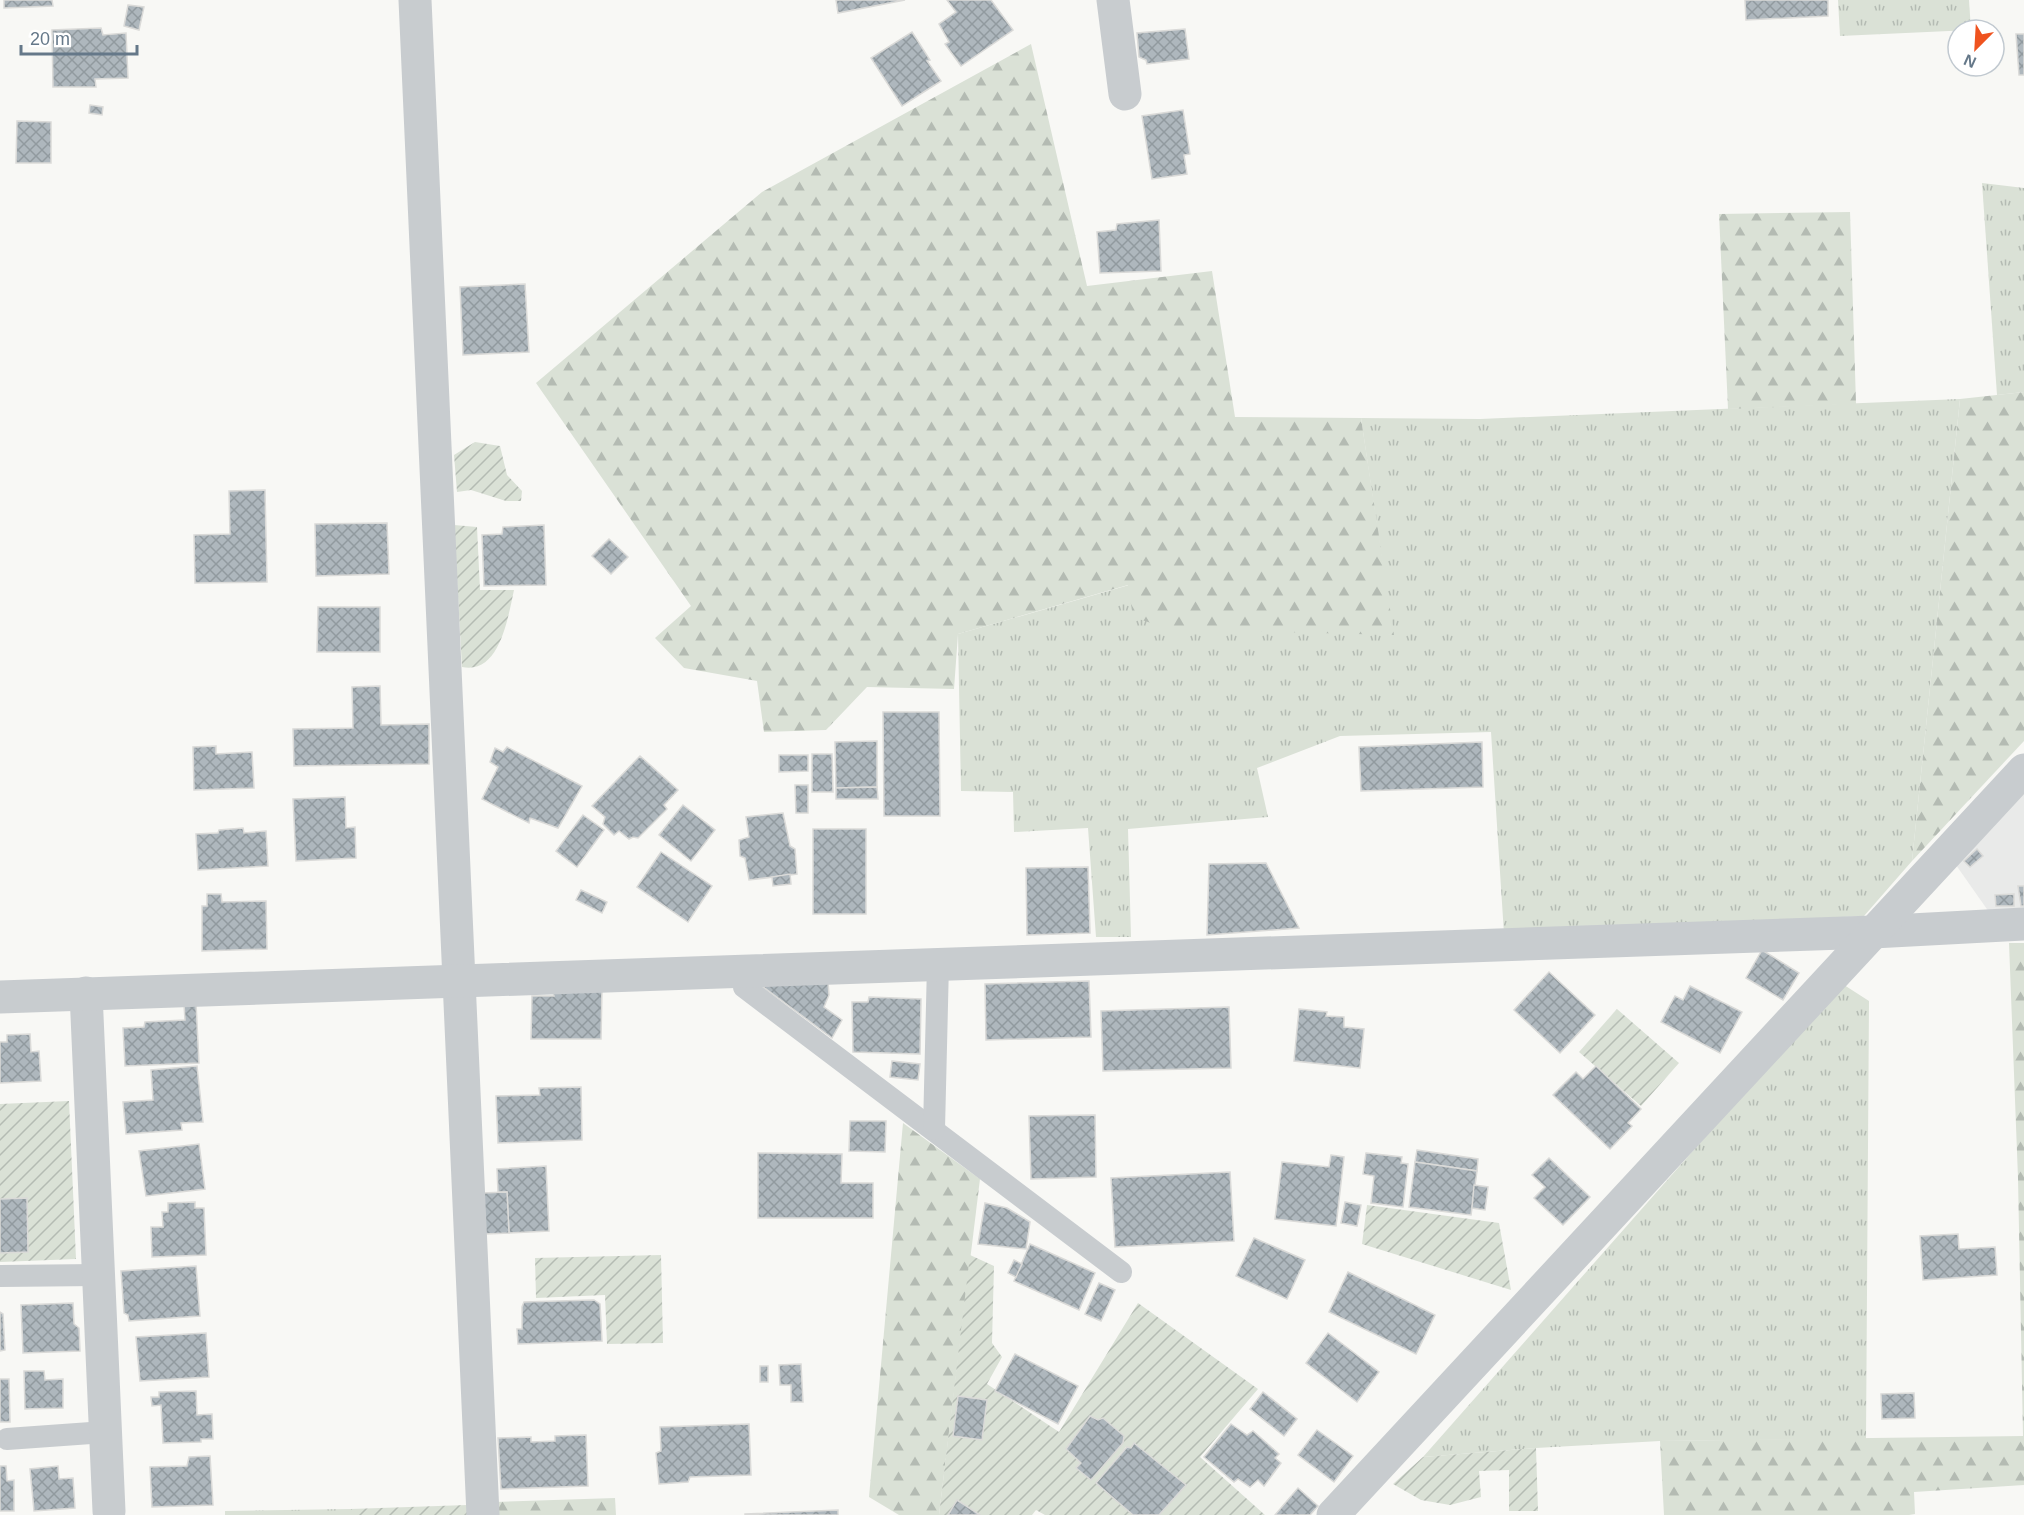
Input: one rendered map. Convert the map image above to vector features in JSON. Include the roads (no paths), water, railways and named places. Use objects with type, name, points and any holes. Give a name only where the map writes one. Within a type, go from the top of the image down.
[{"type":"street","points":[[415,0],[483,1515]]},
{"type":"street","points":[[1113,0],[1125,94]]},
{"type":"street","points":[[1333,1515],[2024,770]]},
{"type":"street","points":[[0,997],[1873,932],[2024,924]]},
{"type":"street","points":[[86,993],[108,1511]]},
{"type":"lane","points":[[934,1129],[938,964]]},
{"type":"lane","points":[[743,971],[744,987],[1121,1272]]},
{"type":"lane","points":[[0,1276],[98,1275]]},
{"type":"lane","points":[[7,1439],[105,1432]]}]
